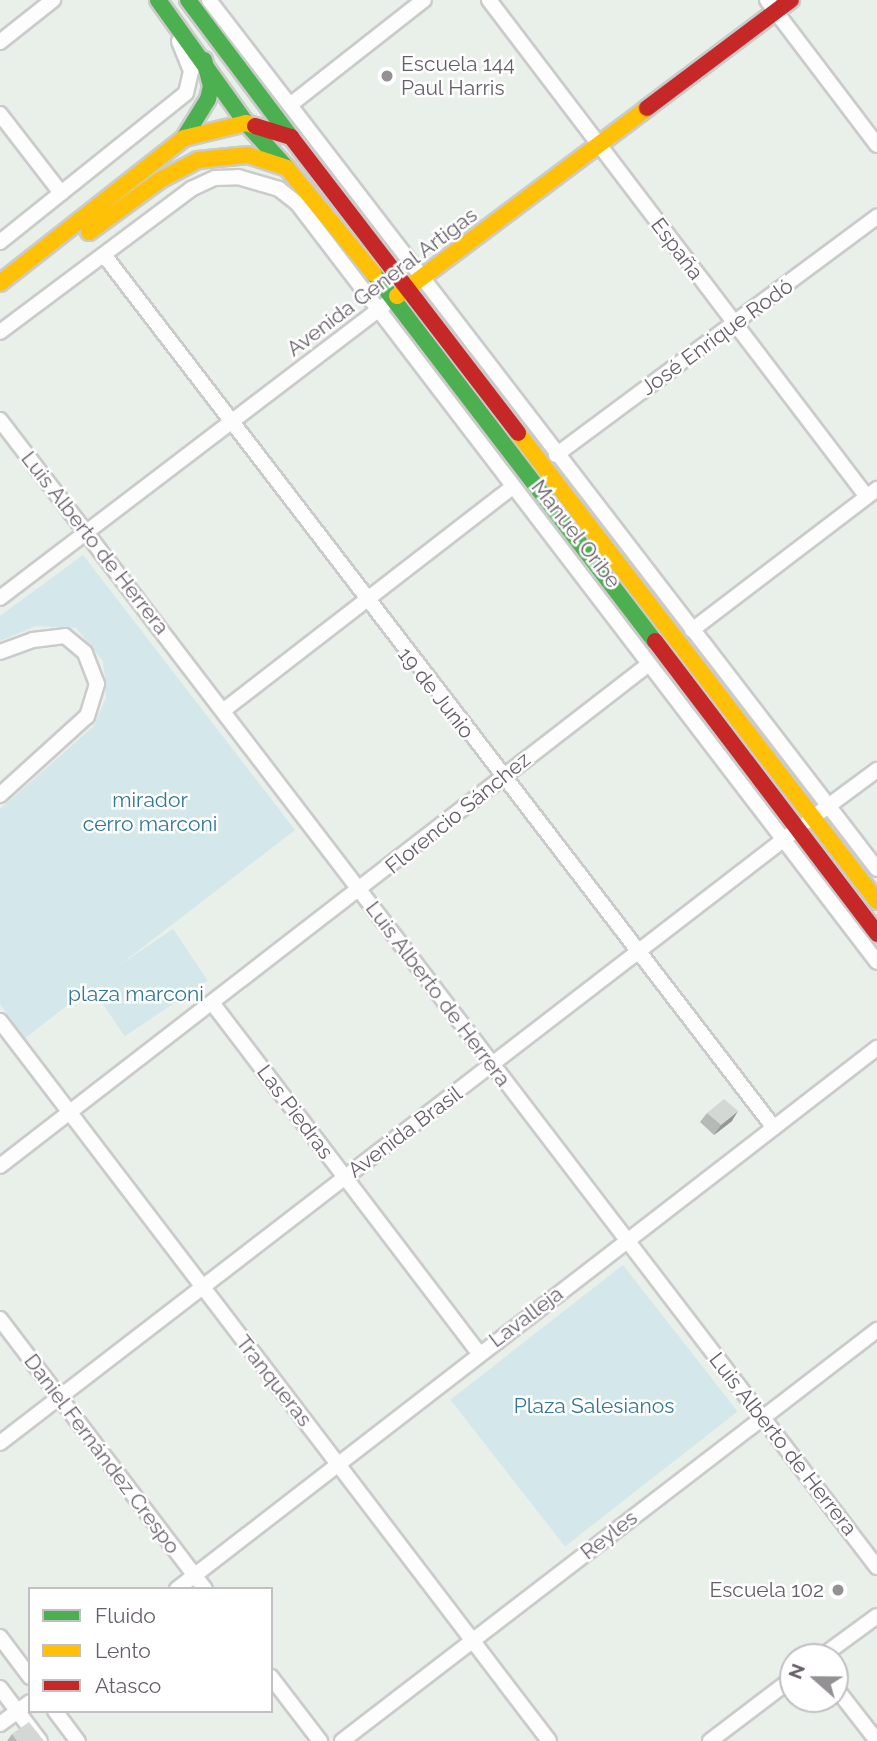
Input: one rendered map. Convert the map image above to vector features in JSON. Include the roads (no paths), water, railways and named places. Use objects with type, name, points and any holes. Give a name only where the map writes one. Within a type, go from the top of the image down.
[{"type":"main road","name":"Manuel Oribe","points":[[188,0],[816,816],[877,901]]},
{"type":"main road","name":"Avenida General Artigas","points":[[407,288],[599,146],[771,6],[791,0]]},
{"type":"main road","name":"Manuel Oribe","points":[[161,4],[204,60],[246,123],[407,288],[798,829],[877,934]]},
{"type":"main road","points":[[0,283],[184,138],[208,99],[211,86],[204,60]]},
{"type":"main road","points":[[184,138],[246,123],[291,137]]},
{"type":"main road","points":[[0,301],[181,168],[233,154],[287,168]]},
{"type":"street","points":[[0,42],[54,0]]},
{"type":"street","points":[[209,0],[290,105],[407,288],[556,455],[831,805],[877,869]]},
{"type":"street","points":[[290,105],[424,0]]},
{"type":"street","name":"España","points":[[489,0],[735,326],[872,493]]},
{"type":"street","points":[[0,242],[186,93],[191,71],[161,4]]},
{"type":"street","points":[[771,6],[877,145]]},
{"type":"street","points":[[0,114],[61,193]]},
{"type":"street","name":"Manuel Oribe","points":[[104,255],[168,204],[215,178],[238,177],[279,189],[297,203],[877,962]]},
{"type":"street","name":"José Enrique Rodó","points":[[556,455],[735,326],[877,217]]},
{"type":"street","points":[[0,332],[104,255]]},
{"type":"street","name":"19 de Junio","points":[[104,255],[636,953],[774,1128]]},
{"type":"street","name":"Avenida General Artigas","points":[[0,598],[232,424],[407,288]]},
{"type":"street","name":"Luis Alberto de Herrera","points":[[0,420],[877,1567]]},
{"type":"street","points":[[224,710],[513,487]]},
{"type":"street","points":[[692,630],[872,493]]},
{"type":"street","points":[[0,652],[33,639],[65,636],[85,653],[97,684],[87,716],[0,794]]},
{"type":"street","name":"Florencio Sánchez","points":[[0,1166],[361,890],[501,777],[649,664]]},
{"type":"street","name":"Avenida Brasil","points":[[0,1443],[200,1286],[492,1066],[784,838],[877,770]]},
{"type":"street","name":"Las Piedras","points":[[213,1004],[480,1353]]},
{"type":"street","name":"Tranqueras","points":[[0,1021],[549,1741]]},
{"type":"street","name":"Lavalleja","points":[[179,1587],[877,1048]]},
{"type":"street","name":"Daniel Fernández Crespo","points":[[0,1320],[203,1587]]},
{"type":"street","name":"Reyles","points":[[342,1741],[877,1330]]},
{"type":"street","points":[[840,1643],[877,1616]]},
{"type":"street","points":[[0,1637],[28,1674]]},
{"type":"street","points":[[273,1680],[320,1741]]},
{"type":"street","points":[[0,1689],[40,1741]]},
{"type":"street","points":[[710,1741],[779,1689]]},
{"type":"street","points":[[0,1724],[28,1703]]},
{"type":"street","points":[[849,1705],[877,1741]]},
{"type":"street","points":[[57,1713],[78,1741]]},
{"type":"place","name":"Escuela 144 Paul Harris","points":[[387,76]]},
{"type":"place","name":"Escuela 102","points":[[838,1590]]},
{"type":"park label","name":"mirador cerro marconi","points":[[150,812]]},
{"type":"park label","name":"plaza marconi","points":[[136,994]]},
{"type":"park label","name":"Plaza Salesianos","points":[[594,1406]]}]
